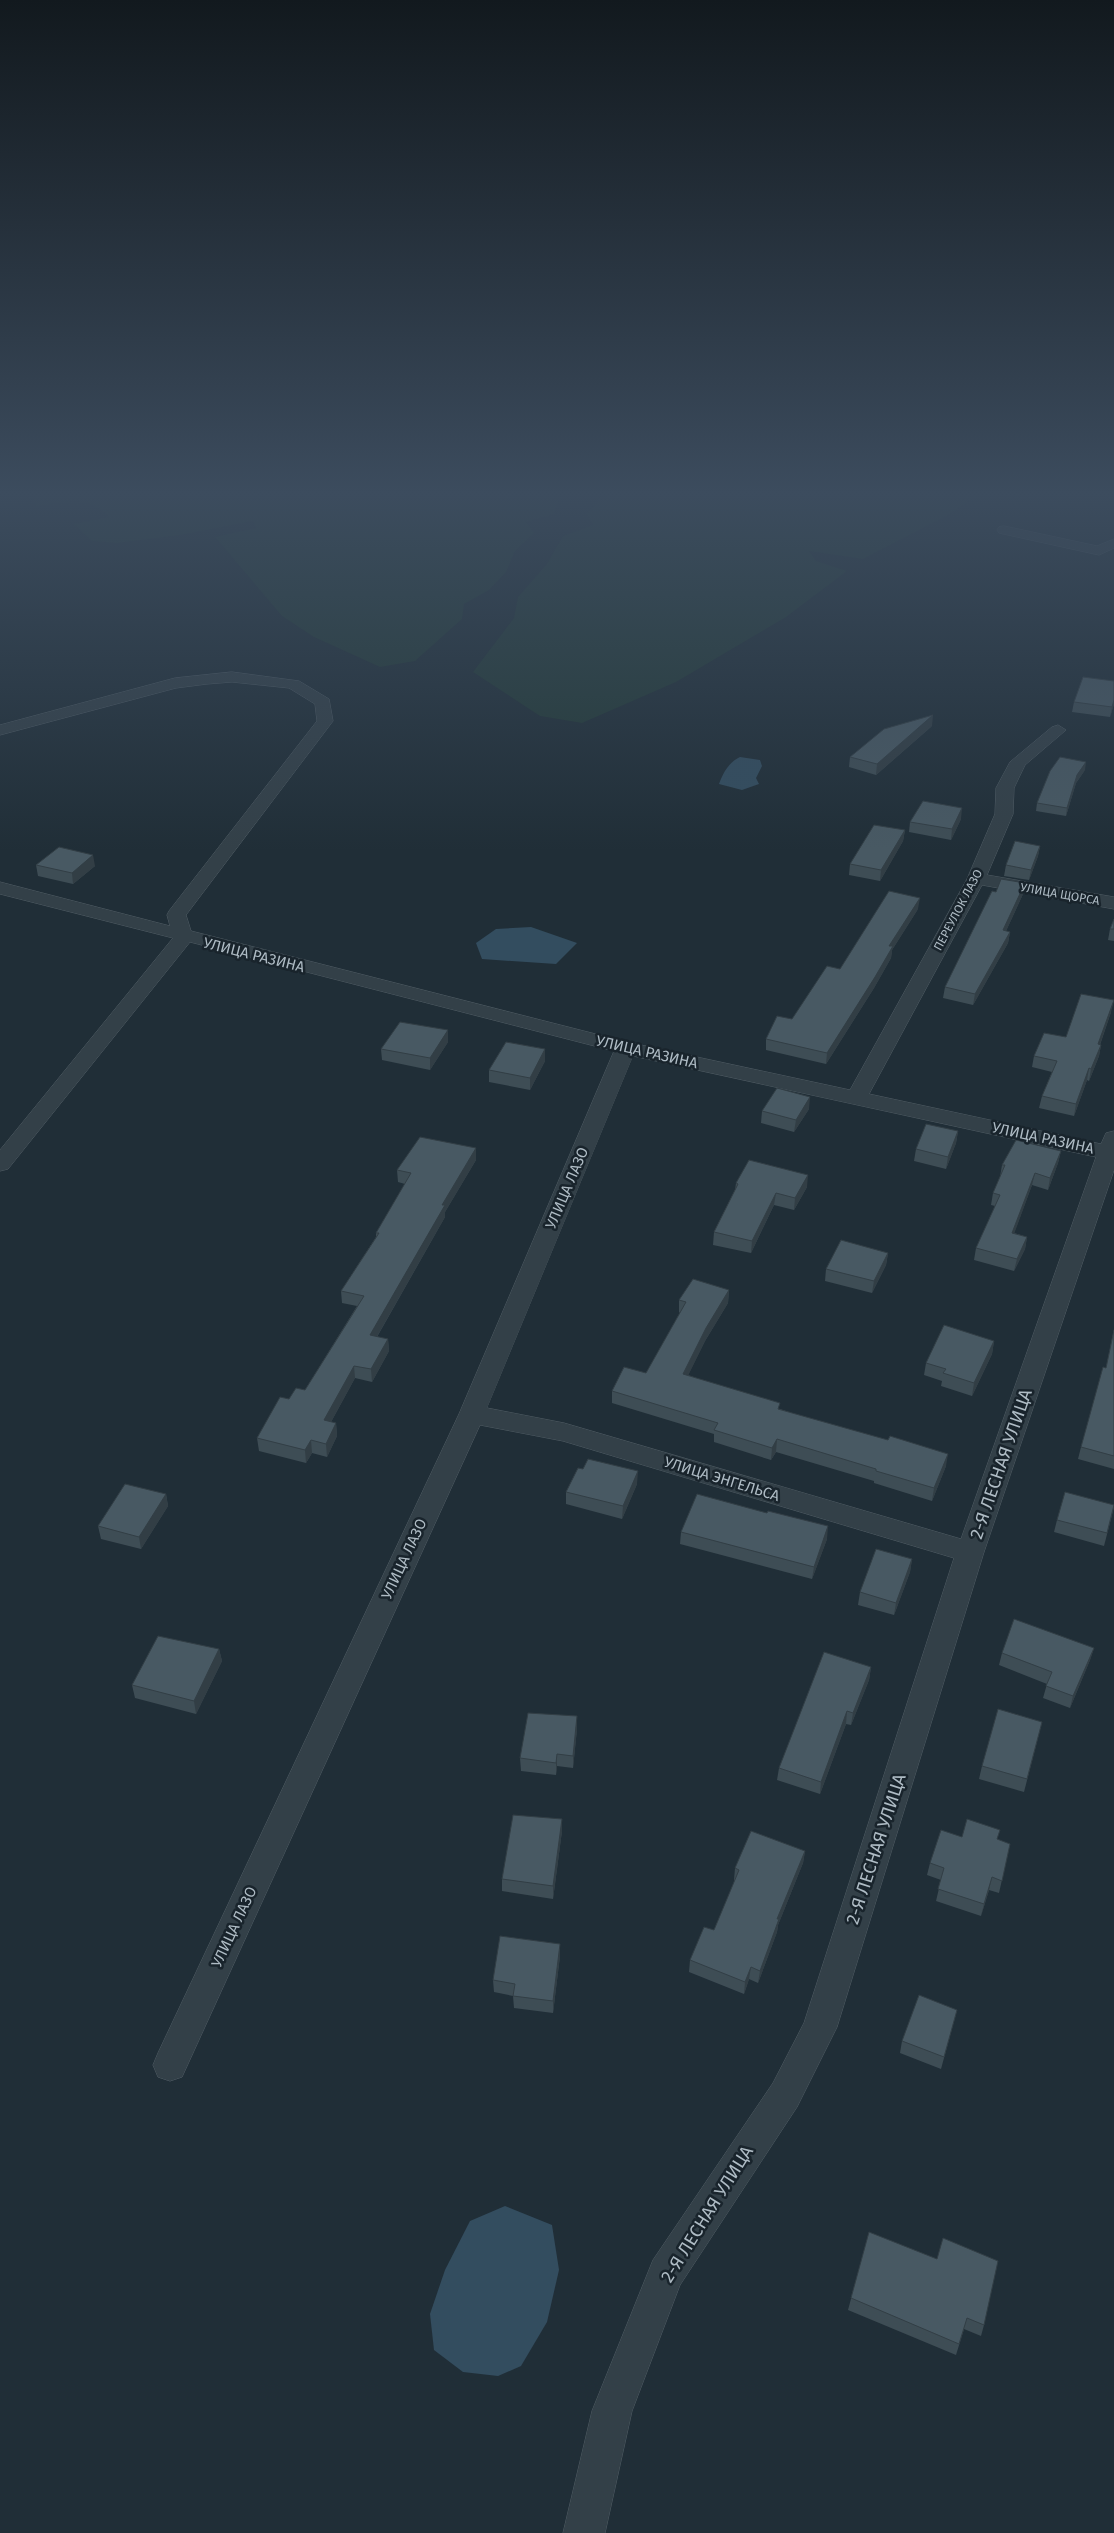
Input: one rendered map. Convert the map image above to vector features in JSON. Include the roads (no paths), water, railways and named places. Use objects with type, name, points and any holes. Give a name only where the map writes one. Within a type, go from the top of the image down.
[{"type":"street","points":[[0,730],[175,683],[232,677],[293,684],[323,702],[325,721],[176,915],[184,937],[0,1164]]},
{"type":"street","name":"ПЕРЕУЛОК ЛАЗО","points":[[857,1097],[976,879],[1004,814],[1005,788],[1018,762],[1058,730]]},
{"type":"street","name":"УЛИЦА ЩОРСА","points":[[976,879],[1114,903]]},
{"type":"street","name":"УЛИЦА РАЗИНА","points":[[0,888],[184,937],[626,1048],[1112,1148]]},
{"type":"street","name":"УЛИЦА ЛАЗО","points":[[170,2065],[472,1414],[626,1048]]},
{"type":"street","name":"2-Я ЛЕСНАЯ УЛИЦА","points":[[584,2533],[612,2411],[666,2273],[785,2094],[820,2027],[970,1552],[1112,1148]]},
{"type":"street","name":"УЛИЦА ЭНГЕЛЬСА","points":[[472,1414],[564,1432],[970,1552]]},
{"type":"water","points":[[740,757],[760,760],[762,766],[756,778],[759,784],[742,790],[719,784],[727,768]]},
{"type":"water","points":[[531,927],[577,943],[556,964],[482,959],[476,943],[496,929]]},
{"type":"water","points":[[505,2206],[552,2225],[559,2270],[547,2322],[521,2366],[498,2376],[463,2372],[434,2350],[430,2314],[445,2270],[470,2221]]}]
